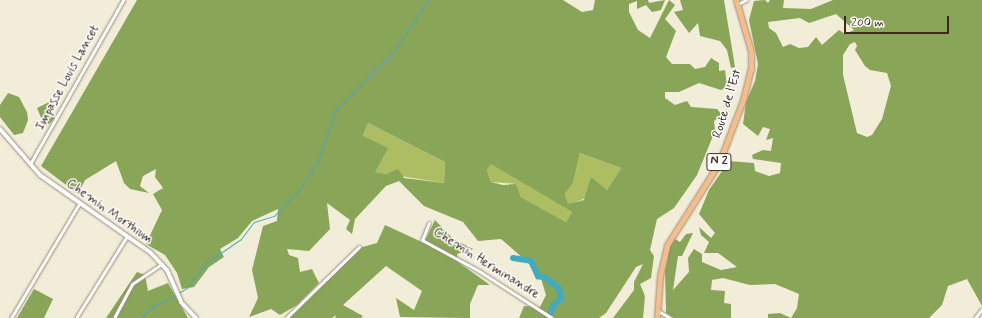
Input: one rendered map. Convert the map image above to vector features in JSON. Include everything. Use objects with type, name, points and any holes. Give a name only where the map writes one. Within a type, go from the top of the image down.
[{"type":"main road","name":"Route de l'Est","points":[[657,318],[660,312],[660,276],[667,246],[719,163],[743,100],[750,68],[751,51],[737,2]]},
{"type":"street","name":"Impasse Louis Lancet","points":[[29,164],[123,0]]},
{"type":"street","points":[[737,2],[746,0]]},
{"type":"street","name":"Chemin Morthium","points":[[0,129],[29,164],[50,184],[127,236],[162,264],[172,277],[177,294],[196,318]]},
{"type":"street","points":[[11,318],[79,204]]},
{"type":"street","name":"Chemin Herminandre","points":[[429,223],[422,240],[479,271],[552,318]]},
{"type":"street","points":[[76,318],[127,236]]},
{"type":"street","points":[[286,318],[359,247]]},
{"type":"street","points":[[114,318],[132,284],[162,264]]},
{"type":"street","points":[[975,318],[982,309]]},
{"type":"street","points":[[660,312],[670,318]]},
{"type":"green space","points":[[137,0],[563,0],[582,12],[593,10],[595,0],[648,0],[649,3],[665,0],[661,10],[652,12],[646,5],[637,9],[637,1],[629,4],[629,12],[638,30],[650,38],[669,0],[675,5],[665,19],[676,31],[666,57],[672,64],[690,64],[695,69],[705,67],[711,58],[719,63],[719,71],[725,70],[727,87],[721,90],[699,83],[679,92],[665,92],[665,98],[675,105],[687,101],[691,107],[717,109],[722,115],[714,121],[715,131],[697,175],[674,208],[657,219],[650,250],[654,256],[651,278],[640,284],[645,296],[643,318],[613,318],[634,290],[634,282],[643,264],[636,267],[606,313],[599,318],[519,318],[524,306],[540,307],[546,295],[539,272],[501,239],[478,241],[463,222],[424,206],[399,181],[386,186],[355,219],[352,234],[346,229],[350,220],[327,203],[330,229],[309,251],[287,249],[289,255],[298,258],[300,272],[312,269],[319,283],[297,305],[280,315],[271,309],[249,317],[258,298],[252,270],[263,226],[277,221],[278,209],[252,221],[238,238],[220,249],[224,257],[209,267],[194,287],[182,289],[177,273],[165,255],[146,244],[162,210],[153,194],[163,188],[155,177],[156,169],[143,176],[140,186],[149,193],[130,189],[124,183],[116,161],[85,180],[78,194],[41,166]],"holes":[[[368,123],[445,162],[444,183],[404,178],[398,169],[387,174],[375,172],[388,148],[363,136]],[[580,153],[621,168],[607,190],[591,177],[584,200],[568,204],[565,194],[573,183]],[[491,164],[572,212],[566,222],[521,197],[516,184],[503,185],[491,182],[487,170]]]},
{"type":"green space","points":[[680,0],[724,0],[735,67],[731,68],[727,50],[720,41],[700,36],[698,23],[689,33],[674,12],[683,10]]},
{"type":"green space","points":[[765,0],[768,3],[770,0],[784,0],[783,8],[811,9],[833,0],[982,0],[982,306],[967,279],[948,286],[942,305],[929,318],[791,318],[797,308],[799,294],[775,284],[750,285],[723,278],[712,280],[711,290],[725,291],[724,303],[731,304],[731,318],[674,318],[666,313],[665,271],[670,247],[675,239],[680,242],[686,234],[693,233],[682,256],[678,256],[673,290],[689,272],[688,258],[694,249],[702,254],[702,262],[721,270],[737,267],[718,253],[704,253],[709,242],[701,235],[699,227],[711,238],[715,233],[699,214],[709,190],[729,161],[754,163],[755,171],[769,176],[780,173],[781,163],[753,159],[752,155],[763,150],[771,151],[773,138],[766,140],[770,129],[763,127],[758,136],[743,124],[746,102],[755,81],[758,64],[749,20],[754,1]],"holes":[[[836,14],[854,30],[845,34],[839,30],[822,45],[816,37],[808,47],[799,48],[790,44],[783,47],[776,33],[769,28],[768,22],[800,18],[809,23]],[[855,42],[857,46],[855,50],[865,66],[870,70],[887,73],[891,86],[882,119],[872,135],[867,137],[857,133],[843,75],[843,55],[850,44]]]},
{"type":"green space","points":[[8,93],[19,97],[27,112],[28,120],[23,133],[14,135],[0,117],[0,105]]},
{"type":"green space","points":[[49,102],[48,113],[53,113],[55,118],[49,124],[42,120],[37,108]]},
{"type":"green space","points":[[368,123],[445,162],[444,183],[374,172],[363,136]]},
{"type":"green space","points":[[580,153],[621,168],[607,190],[568,205],[565,194],[573,183]]},
{"type":"green space","points":[[491,163],[572,212],[566,222],[521,197],[516,184],[491,182],[487,170]]},
{"type":"green space","points":[[435,220],[453,239],[473,249],[457,254],[458,262],[490,285],[478,285],[470,304],[470,318],[400,317],[396,298],[414,310],[422,291],[386,266],[343,305],[363,316],[361,318],[335,318],[336,315],[332,318],[290,318],[359,248],[377,243],[385,225],[424,243]]},
{"type":"green space","points":[[137,272],[145,275],[148,291],[168,283],[188,318],[106,318]]},
{"type":"green space","points":[[34,289],[53,299],[44,318],[17,318]]},
{"type":"green space","points":[[780,313],[791,318],[768,318],[768,314]]},
{"type":"waterway","points":[[178,293],[187,288],[206,263],[241,239],[254,222],[274,216],[299,190],[318,161],[335,111],[393,53],[428,0]]},
{"type":"waterway","points":[[513,258],[531,261],[538,276],[546,278],[559,288],[561,299],[553,306],[551,312]]},
{"type":"waterway","points":[[140,318],[155,305],[176,295]]}]
